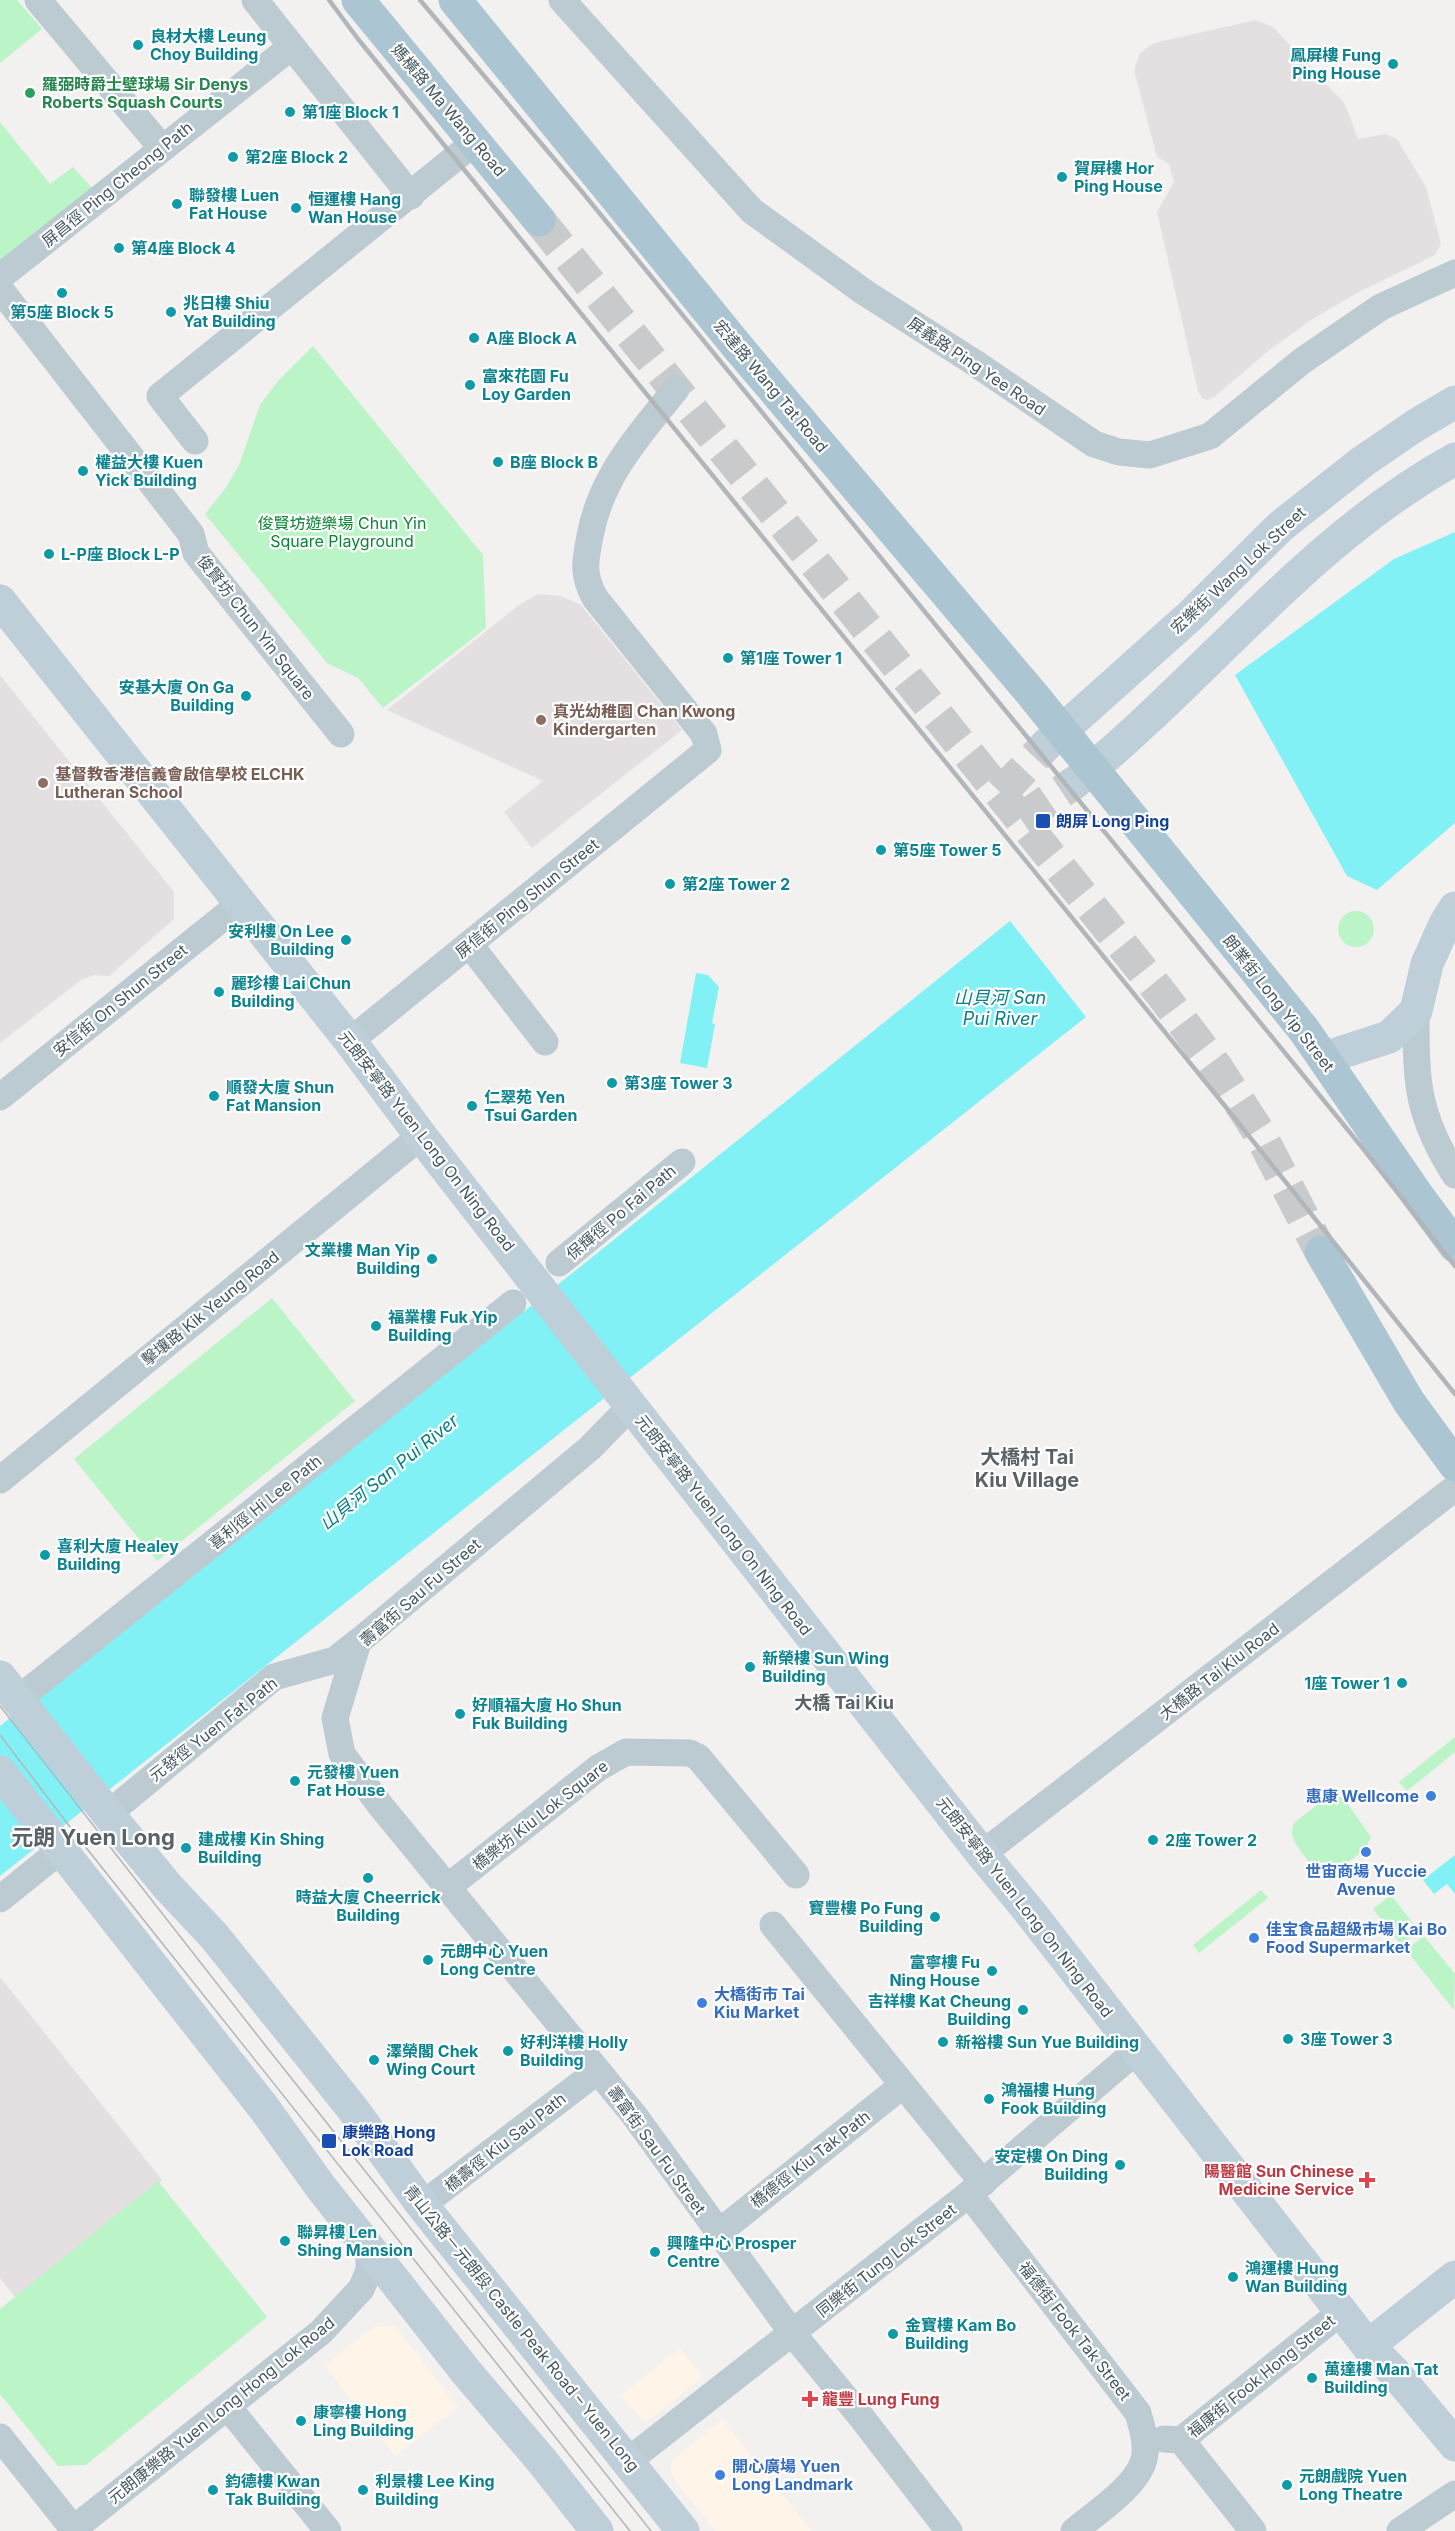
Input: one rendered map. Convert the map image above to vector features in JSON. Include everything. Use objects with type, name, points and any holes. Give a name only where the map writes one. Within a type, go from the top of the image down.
[{"type":"main road","name":"媽橫路 Ma Wang Road","points":[[358,0],[539,220]]},
{"type":"main road","name":"宏達路 Wang Tat Road","points":[[455,0],[1084,775]]},
{"type":"main road","name":"宏樂街 Wang Lok Street","points":[[1055,737],[1190,616],[1281,526],[1362,462],[1416,425],[1455,402]]},
{"type":"main road","points":[[1084,775],[1357,522],[1455,459]]},
{"type":"main road","name":"元朗安寧路 Yuen Long On Ning Road","points":[[0,601],[351,1041],[421,1136],[628,1403],[1029,1911],[1341,2312],[1455,2445]]},
{"type":"main road","name":"朗業街 Long Yip Street","points":[[1084,775],[1324,1058],[1418,1196],[1455,1245]]},
{"type":"main road","points":[[1324,1058],[1389,1037],[1416,1011],[1427,964],[1455,908]]},
{"type":"main road","points":[[1322,1252],[1409,1402],[1455,1465]]},
{"type":"main road","name":"青山公路－元朗段 Castle Peak Road – Yuen Long","points":[[13,1695],[168,1887],[214,1936],[352,2108],[422,2205],[683,2531]]},
{"type":"main road","points":[[0,1772],[264,2108],[307,2169],[479,2388],[542,2461],[597,2531]]},
{"type":"main road","points":[[1368,2346],[1455,2277]]},
{"type":"street","points":[[38,0],[162,148]]},
{"type":"street","points":[[255,0],[411,196]]},
{"type":"street","name":"屏義路 Ping Yee Road","points":[[562,0],[752,211],[864,292],[975,363],[1094,444],[1111,450],[1150,455],[1210,436],[1302,362],[1381,307],[1455,273]]},
{"type":"street","name":"屏昌徑 Ping Cheong Path","points":[[0,277],[291,47]]},
{"type":"street","points":[[195,441],[160,396],[411,196],[475,142]]},
{"type":"street","name":"俊賢坊 Chun Yin Square","points":[[0,289],[191,534],[196,553],[341,734]]},
{"type":"street","name":"屏信街 Ping Shun Street","points":[[351,1041],[708,750],[704,734],[595,598],[586,583],[584,563],[593,517],[602,492],[630,447],[676,389]]},
{"type":"street","name":"安信街 On Shun Street","points":[[0,1097],[241,903]]},
{"type":"street","points":[[470,945],[545,1042]]},
{"type":"street","points":[[1416,1011],[1418,1092],[1423,1113],[1435,1140],[1455,1175]]},
{"type":"street","name":"擊壤路 Kik Yeung Road","points":[[0,1480],[421,1136]]},
{"type":"street","name":"保輝徑 Po Fai Path","points":[[536,1283],[682,1161]]},
{"type":"street","name":"喜利徑 Hi Lee Path","points":[[13,1695],[536,1283]]},
{"type":"street","name":"壽富街 Sau Fu Street","points":[[628,1403],[590,1448],[358,1642],[334,1718],[342,1754],[634,2115],[793,2334],[862,2418],[949,2531]]},
{"type":"street","name":"大橋路 Tai Kiu Road","points":[[982,1854],[1455,1488]]},
{"type":"street","name":"元發徑 Yuen Fat Path","points":[[108,1814],[274,1677],[335,1660],[358,1642]]},
{"type":"street","name":"橋樂坊 Kiu Lok Square","points":[[448,1887],[598,1768],[626,1752],[690,1753],[698,1757],[796,1875]]},
{"type":"street","points":[[0,1899],[59,1846]]},
{"type":"street","name":"福德街 Fook Tak Street","points":[[772,1925],[903,2085],[1125,2394],[1138,2413],[1145,2437]]},
{"type":"street","name":"同樂街 Tung Lok Street","points":[[628,2461],[976,2189],[1136,2051]]},
{"type":"street","name":"橋壽徑 Kiu Sau Path","points":[[422,2205],[586,2079]]},
{"type":"street","name":"橋德徑 Kiu Tak Path","points":[[718,2233],[903,2085]]},
{"type":"street","name":"元朗康樂路 Yuen Long Hong Lok Road","points":[[73,2530],[321,2332],[361,2289],[369,2271],[369,2248]]},
{"type":"street","name":"福康街 Fook Hong Street","points":[[1181,2440],[1341,2312]]},
{"type":"street","points":[[228,2408],[328,2531]]},
{"type":"street","points":[[0,2437],[73,2530]]},
{"type":"street","points":[[1074,2531],[1124,2490],[1137,2474],[1145,2457],[1145,2437],[1181,2440],[1253,2531]]},
{"type":"street","points":[[1402,2530],[1455,2494]]},
{"type":"shaded area","points":[[1256,20],[1273,27],[1345,104],[1358,139],[1385,134],[1397,139],[1426,187],[1441,244],[1435,255],[1357,293],[1311,320],[1268,351],[1213,398],[1207,400],[1202,398],[1198,391],[1157,212],[1174,182],[1169,164],[1157,157],[1134,70],[1140,53],[1154,43]]},
{"type":"shaded area","name":"真光幼稚園 Chan Kwong Kindergarten","points":[[538,594],[561,596],[581,605],[682,730],[532,848],[504,812],[543,781],[387,710],[519,605]]},
{"type":"shaded area","name":"基督教香港信義會啟信學校 ELCHK Lutheran School","points":[[0,675],[174,892],[174,919],[109,976],[95,975],[81,980],[0,1043]]},
{"type":"shaded area","points":[[0,1977],[162,2180],[16,2298],[0,2278]]},
{"type":"shaded area","points":[[395,2326],[458,2407],[395,2456],[324,2365],[374,2327]]},
{"type":"shaded area","points":[[680,2348],[703,2377],[645,2423],[621,2395]]},
{"type":"shaded area","name":"開心廣場 Yuen Long Landmark","points":[[722,2419],[810,2531],[715,2531],[674,2479],[671,2471],[672,2461]]},
{"type":"green space","points":[[0,0],[17,0],[42,29],[0,63]]},
{"type":"green space","points":[[0,122],[50,184],[73,167],[92,188],[0,262]]},
{"type":"green space","name":"俊賢坊遊樂場 Chun Yin Square Playground","points":[[313,346],[483,555],[486,628],[383,708],[358,678],[327,663],[205,514],[225,489],[239,465],[260,405],[278,381]]},
{"type":"green space","points":[[1356,911],[1369,916],[1374,929],[1369,942],[1356,947],[1343,942],[1338,929],[1343,916]]},
{"type":"green space","points":[[272,1298],[355,1401],[157,1561],[74,1459]]},
{"type":"green space","points":[[1455,1737],[1455,1752],[1407,1791],[1399,1782]]},
{"type":"green space","points":[[1336,1795],[1345,1800],[1371,1837],[1365,1850],[1328,1876],[1318,1871],[1302,1854],[1292,1835],[1292,1830],[1295,1822],[1325,1799]]},
{"type":"green space","points":[[1261,1890],[1268,1898],[1199,1953],[1193,1945]]},
{"type":"green space","points":[[1391,1895],[1419,1931],[1401,1945],[1373,1909]]},
{"type":"green space","points":[[1424,1936],[1455,1974],[1454,2010],[1406,1950]]},
{"type":"green space","points":[[158,2181],[267,2317],[86,2465],[58,2466],[0,2394],[0,2309]]},
{"type":"water","points":[[1455,532],[1455,823],[1377,890],[1347,876],[1235,675],[1394,559]]},
{"type":"water","name":"山貝河 San Pui River","points":[[1010,921],[1086,1017],[0,1876],[0,1726],[575,1271]]},
{"type":"water","points":[[696,973],[708,975],[719,987],[707,1068],[680,1063]]},
{"type":"water","points":[[1455,1855],[1455,1894],[1447,1884],[1434,1894],[1423,1880]]},
{"type":"tunnel","points":[[539,220],[1163,996],[1217,1068],[1260,1134],[1321,1252]]},
{"type":"tunnel","points":[[1001,793],[1048,743]]},
{"type":"tunnel","points":[[1021,819],[1077,781]]},
{"type":"tram line","points":[[0,1706],[265,2045],[651,2531]]},
{"type":"tram line","points":[[0,1735],[80,1840],[630,2531]]},
{"type":"railway","points":[[329,0],[358,39],[1225,1106],[1455,1394]]},
{"type":"railway","points":[[420,0],[583,193],[1361,1146],[1455,1266]]},
{"type":"place","name":"良材大樓 Leung Choy Building","points":[[138,45]]},
{"type":"place","name":"鳳屏樓 Fung Ping House","points":[[1393,64]]},
{"type":"place","name":"羅弼時爵士壁球場 Sir Denys Roberts Squash Courts","points":[[30,93]]},
{"type":"place","name":"第1座 Block 1","points":[[290,112]]},
{"type":"place","name":"第2座 Block 2","points":[[233,157]]},
{"type":"place","name":"賀屏樓 Hor Ping House","points":[[1062,177]]},
{"type":"place","name":"聯發樓 Luen Fat House","points":[[177,204]]},
{"type":"place","name":"恒運樓 Hang Wan House","points":[[296,208]]},
{"type":"place","name":"第4座 Block 4","points":[[119,248]]},
{"type":"place","name":"第5座 Block 5","points":[[62,293]]},
{"type":"place","name":"兆日樓 Shiu Yat Building","points":[[171,312]]},
{"type":"place","name":"A座 Block A","points":[[474,338]]},
{"type":"place","name":"富來花園 Fu Loy Garden","points":[[470,385]]},
{"type":"place","name":"B座 Block B","points":[[498,462]]},
{"type":"place","name":"權益大樓 Kuen Yick Building","points":[[83,471]]},
{"type":"place","name":"L-P座 Block L-P","points":[[49,554]]},
{"type":"place","name":"第1座 Tower 1","points":[[728,658]]},
{"type":"place","name":"安基大廈 On Ga Building","points":[[246,696]]},
{"type":"place","name":"真光幼稚園 Chan Kwong Kindergarten","points":[[541,720]]},
{"type":"place","name":"基督教香港信義會啟信學校 ELCHK Lutheran School","points":[[43,783]]},
{"type":"place","name":"朗屏 Long Ping","points":[[1043,821]]},
{"type":"place","name":"第5座 Tower 5","points":[[881,850]]},
{"type":"place","name":"第2座 Tower 2","points":[[670,884]]},
{"type":"place","name":"安利樓 On Lee Building","points":[[346,940]]},
{"type":"place","name":"麗珍樓 Lai Chun Building","points":[[219,992]]},
{"type":"place","name":"第3座 Tower 3","points":[[612,1083]]},
{"type":"place","name":"順發大廈 Shun Fat Mansion","points":[[214,1096]]},
{"type":"place","name":"仁翠苑 Yen Tsui Garden","points":[[472,1106]]},
{"type":"place","name":"文業樓 Man Yip Building","points":[[432,1259]]},
{"type":"place","name":"福業樓 Fuk Yip Building","points":[[376,1326]]},
{"type":"place","name":"喜利大廈 Healey Building","points":[[45,1555]]},
{"type":"place","name":"新榮樓 Sun Wing Building","points":[[750,1667]]},
{"type":"place","name":"1座 Tower 1","points":[[1402,1683]]},
{"type":"place","name":"好順福大廈 Ho Shun Fuk Building","points":[[460,1714]]},
{"type":"place","name":"元發樓 Yuen Fat House","points":[[295,1781]]},
{"type":"place","name":"惠康 Wellcome","points":[[1431,1796]]},
{"type":"place","name":"2座 Tower 2","points":[[1153,1840]]},
{"type":"place","name":"建成樓 Kin Shing Building","points":[[186,1848]]},
{"type":"place","name":"世宙商場 Yuccie Avenue","points":[[1366,1852]]},
{"type":"place","name":"時益大廈 Cheerrick Building","points":[[368,1878]]},
{"type":"place","name":"寶豐樓 Po Fung Building","points":[[935,1917]]},
{"type":"place","name":"佳宝食品超級市場 Kai Bo Food Supermarket","points":[[1254,1938]]},
{"type":"place","name":"元朗中心 Yuen Long Centre","points":[[428,1960]]},
{"type":"place","name":"富寧樓 Fu Ning House","points":[[992,1971]]},
{"type":"place","name":"大橋街市 Tai Kiu Market","points":[[702,2003]]},
{"type":"place","name":"吉祥樓 Kat Cheung Building","points":[[1023,2010]]},
{"type":"place","name":"3座 Tower 3","points":[[1288,2039]]},
{"type":"place","name":"新裕樓 Sun Yue Building","points":[[943,2042]]},
{"type":"place","name":"好利洋樓 Holly Building","points":[[508,2051]]},
{"type":"place","name":"澤榮閣 Chek Wing Court","points":[[374,2060]]},
{"type":"place","name":"鴻福樓 Hung Fook Building","points":[[989,2099]]},
{"type":"place","name":"康樂路 Hong Lok Road","points":[[329,2141]]},
{"type":"place","name":"安定樓 On Ding Building","points":[[1120,2165]]},
{"type":"place","name":"陽醫館 Sun Chinese Medicine Service","points":[[1367,2180]]},
{"type":"place","name":"聯昇樓 Len Shing Mansion","points":[[285,2241]]},
{"type":"place","name":"興隆中心 Prosper Centre","points":[[655,2252]]},
{"type":"place","name":"鴻運樓 Hung Wan Building","points":[[1233,2277]]},
{"type":"place","name":"金寶樓 Kam Bo Building","points":[[893,2334]]},
{"type":"place","name":"萬達樓 Man Tat Building","points":[[1312,2378]]},
{"type":"place","name":"龍豐 Lung Fung","points":[[810,2399]]},
{"type":"place","name":"康寧樓 Hong Ling Building","points":[[301,2421]]},
{"type":"place","name":"開心廣場 Yuen Long Landmark","points":[[720,2475]]},
{"type":"place","name":"元朗戲院 Yuen Long Theatre","points":[[1287,2485]]},
{"type":"place","name":"鈞德樓 Kwan Tak Building","points":[[213,2490]]},
{"type":"place","name":"利景樓 Lee King Building","points":[[363,2490]]},
{"type":"district","name":"大橋村 Tai Kiu Village","points":[[1027,1468]]},
{"type":"district","name":"大橋 Tai Kiu","points":[[844,1702]]},
{"type":"district","name":"元朗 Yuen Long","points":[[93,1837]]}]
